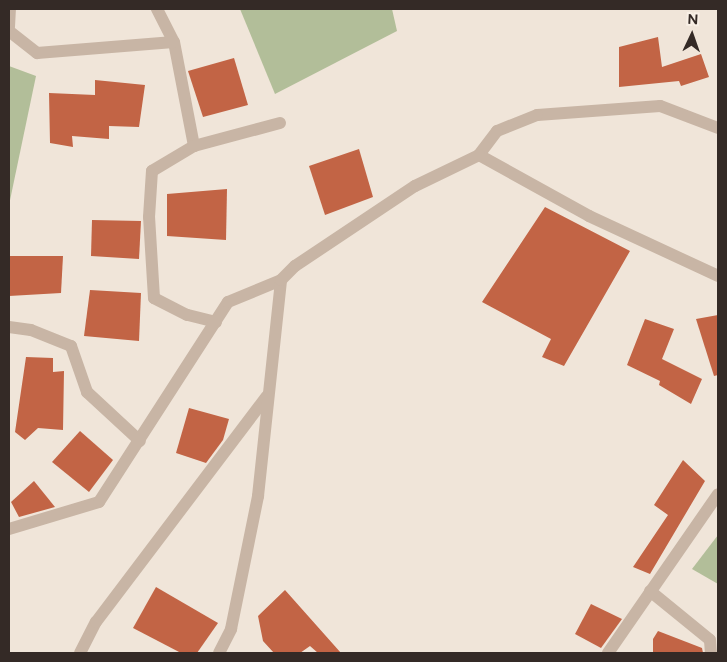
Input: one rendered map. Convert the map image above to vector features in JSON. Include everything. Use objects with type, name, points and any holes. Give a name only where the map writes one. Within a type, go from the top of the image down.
[{"type":"street","points":[[10,9],[9,29],[37,53],[174,42]]},
{"type":"street","points":[[157,9],[174,42],[194,146]]},
{"type":"street","points":[[9,529],[99,502],[228,302],[281,280],[295,266],[415,186],[479,155],[498,131],[537,114],[660,106],[718,128]]},
{"type":"street","points":[[216,322],[187,315],[154,298],[149,218],[152,171],[194,146],[280,123]]},
{"type":"street","points":[[479,155],[589,216],[718,276]]},
{"type":"street","points":[[219,653],[231,629],[254,514],[281,280]]},
{"type":"street","points":[[9,327],[31,330],[71,346],[87,392],[140,440]]},
{"type":"street","points":[[80,653],[96,622],[267,396]]},
{"type":"street","points":[[608,653],[718,494]]},
{"type":"street","points":[[650,590],[710,640],[711,653]]},
{"type":"green space","points":[[240,9],[392,9],[397,31],[275,94]]},
{"type":"green space","points":[[9,66],[36,76],[9,205]]},
{"type":"green space","points":[[718,535],[718,584],[692,569]]},
{"type":"building","points":[[658,37],[662,67],[701,54],[709,77],[681,86],[679,81],[619,87],[619,47]]},
{"type":"building","points":[[234,58],[248,105],[203,117],[188,71]]},
{"type":"building","points":[[95,80],[145,85],[139,127],[109,126],[109,139],[72,136],[73,147],[50,143],[49,93],[95,95]]},
{"type":"building","points":[[359,149],[373,197],[325,215],[309,166]]},
{"type":"building","points":[[227,189],[226,240],[167,236],[167,194]]},
{"type":"building","points":[[545,207],[630,251],[564,366],[542,357],[551,339],[482,302]]},
{"type":"building","points":[[92,220],[141,221],[139,259],[91,256]]},
{"type":"building","points":[[9,256],[63,256],[61,293],[9,296]]},
{"type":"building","points":[[90,290],[141,293],[139,341],[84,336]]},
{"type":"building","points":[[718,315],[718,375],[714,376],[696,319]]},
{"type":"building","points":[[645,319],[674,329],[662,359],[702,379],[691,404],[659,385],[660,381],[627,365]]},
{"type":"building","points":[[26,357],[53,358],[53,372],[64,371],[63,430],[38,428],[25,440],[15,432]]},
{"type":"building","points":[[189,408],[229,419],[223,440],[206,463],[176,453]]},
{"type":"building","points":[[80,431],[113,460],[89,492],[52,462]]},
{"type":"building","points":[[683,460],[705,481],[650,574],[633,567],[668,515],[654,505]]},
{"type":"building","points":[[34,481],[55,507],[19,517],[11,502]]},
{"type":"building","points":[[156,587],[218,623],[197,653],[181,653],[133,628]]},
{"type":"building","points":[[285,590],[341,653],[318,653],[310,646],[300,653],[274,653],[263,641],[258,616]]},
{"type":"building","points":[[591,604],[622,619],[601,648],[575,634]]},
{"type":"building","points":[[658,631],[702,648],[703,653],[653,653],[653,639]]}]
